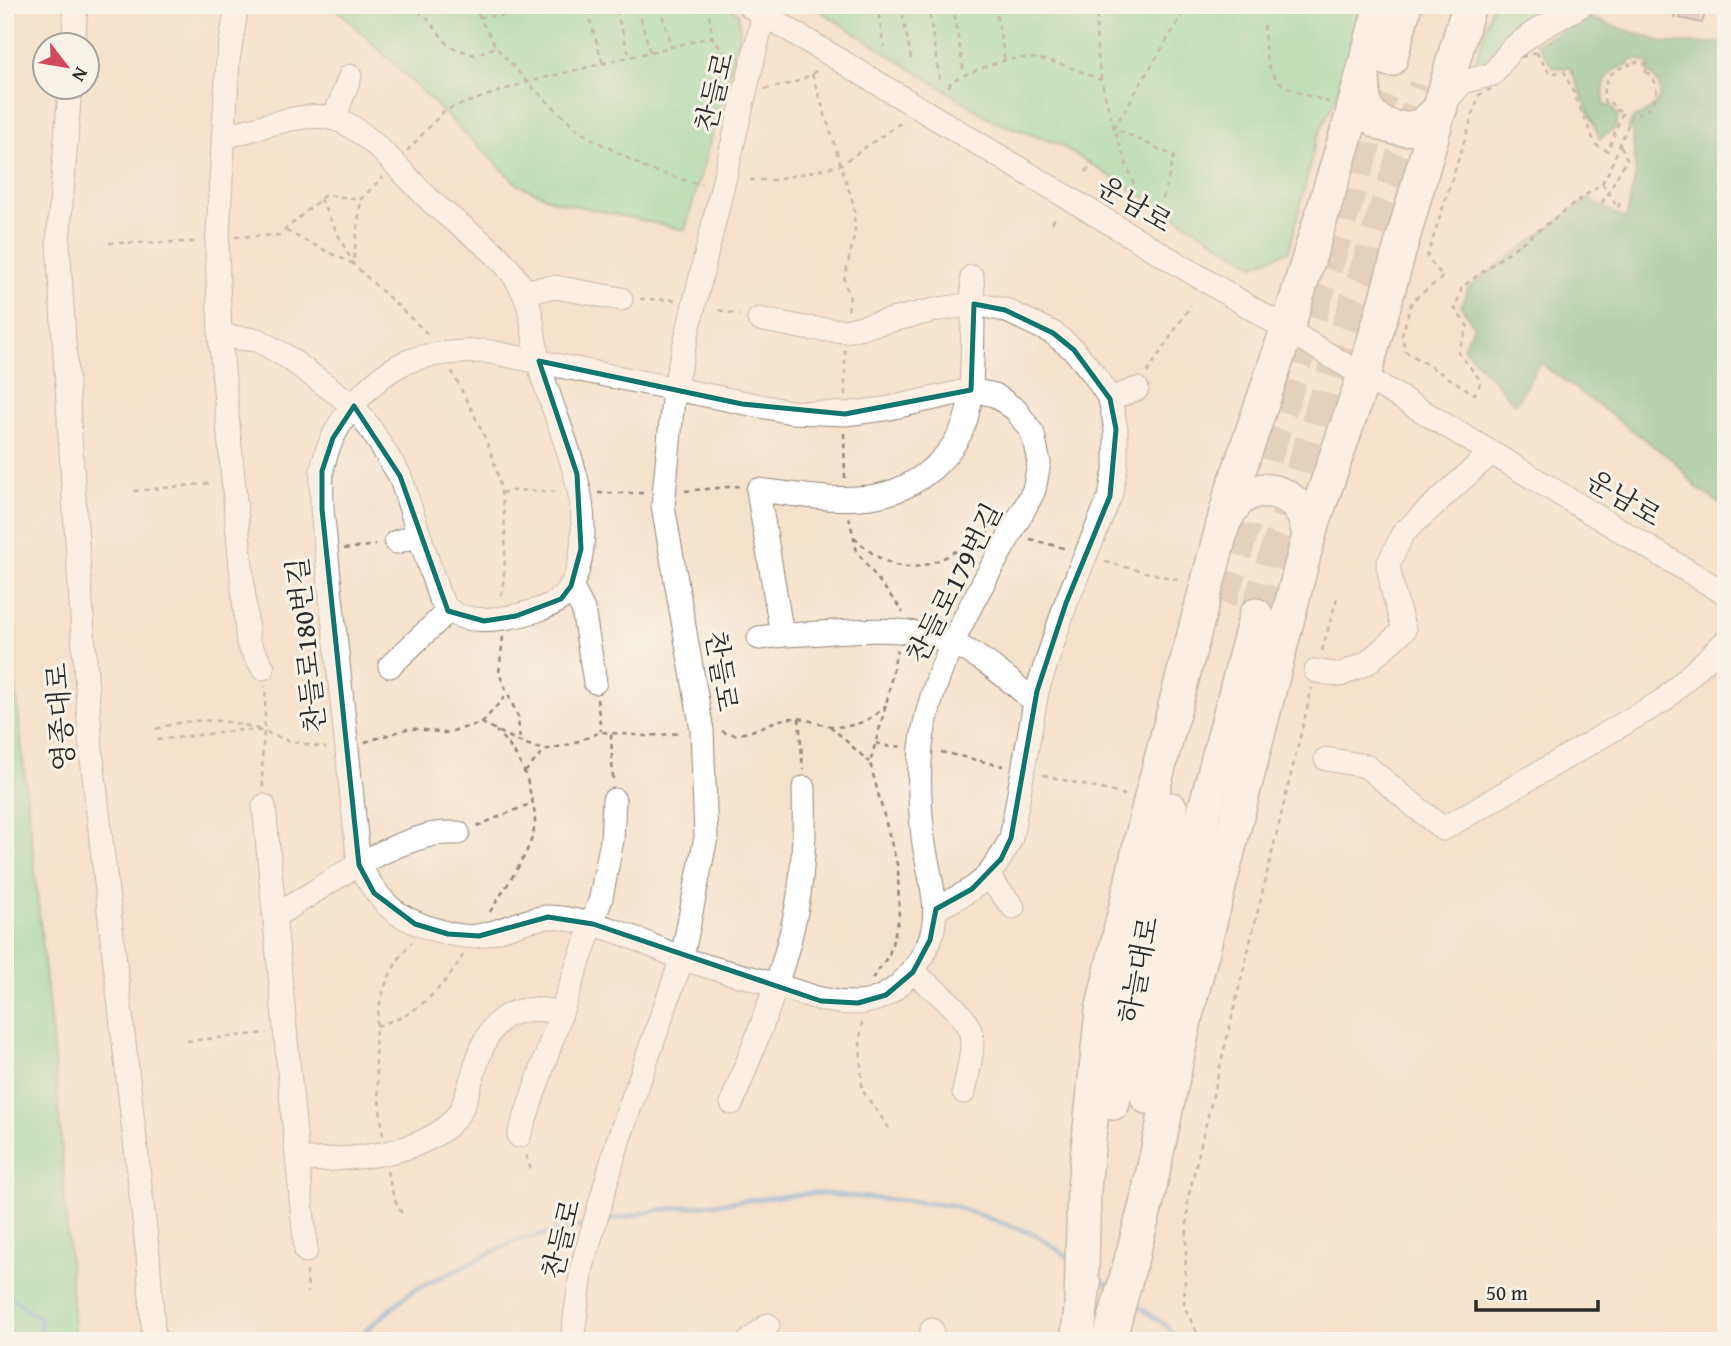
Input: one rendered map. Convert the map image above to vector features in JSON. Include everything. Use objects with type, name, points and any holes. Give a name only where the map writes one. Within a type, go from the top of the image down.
[{"type":"highway","points":[[1079,1323],[1090,1204],[1102,1011],[1150,801],[1223,523],[1373,82],[1381,5]]},
{"type":"highway","points":[[1405,5],[1364,102],[1372,116],[1384,125],[1401,129],[1422,125],[1469,5]]},
{"type":"highway","points":[[1111,1337],[1132,1229],[1309,535],[1364,376],[1433,97],[1448,5]]},
{"type":"highway","points":[[1223,523],[1238,500],[1250,493],[1280,492],[1302,513],[1309,535]]},
{"type":"highway","name":"하늘대로","points":[[1090,1204],[1140,954],[1184,751],[1220,603]]},
{"type":"highway","name":"하늘대로","points":[[1132,1229],[1164,986],[1204,812],[1256,615]]},
{"type":"street","points":[[74,32],[76,5]]},
{"type":"street","points":[[237,5],[228,60],[223,137],[217,249],[219,336],[248,643],[263,668]]},
{"type":"street","points":[[1433,97],[1463,82],[1493,74],[1511,49],[1536,31],[1582,5]]},
{"type":"street","name":"운남로","points":[[759,8],[1726,594]]},
{"type":"street","name":"찬들로","points":[[572,1341],[582,1267],[611,1165],[682,958],[706,837],[702,730],[663,506],[674,389],[759,8]]},
{"type":"street","points":[[334,119],[350,76]]},
{"type":"street","name":"영종대로","points":[[69,102],[58,243],[91,750],[148,1256],[154,1341]]},
{"type":"street","points":[[219,336],[258,340],[288,357],[354,406],[400,476],[407,538],[449,611],[462,617],[484,621],[516,615],[547,607],[561,599],[571,586],[578,569],[581,549],[582,501],[569,447],[557,421],[539,361],[523,291],[503,262],[483,241],[433,203],[384,154],[355,130],[334,119],[296,119],[223,137]]},
{"type":"street","points":[[782,635],[752,488],[823,497],[870,497],[896,491],[924,478],[946,455],[962,429],[969,406],[974,304],[972,278]]},
{"type":"street","points":[[523,291],[555,287],[621,299]]},
{"type":"street","points":[[760,319],[805,328],[845,331],[939,309],[974,304],[1005,310],[1053,333],[1074,350],[1110,400],[1116,429],[1116,465],[1110,496],[1066,603],[1035,702],[1011,838],[988,877],[972,890],[936,909]]},
{"type":"street","name":"찬들로180번길","points":[[674,389],[485,351],[439,353],[402,364],[370,386],[333,438],[323,471],[322,509],[359,864],[374,893],[392,911],[415,924],[448,934],[479,936],[548,917],[593,924],[640,939],[682,958]]},
{"type":"street","points":[[674,389],[791,412],[845,414],[885,409],[971,390]]},
{"type":"street","points":[[1110,400],[1137,389]]},
{"type":"street","name":"찬들로179번길","points":[[682,958],[821,1001],[858,1003],[886,995],[913,972],[930,940],[936,909],[923,836],[920,793],[921,747],[933,691],[951,643],[1034,490],[1039,463],[1033,434],[1016,410],[995,395],[971,390]]},
{"type":"street","points":[[1316,671],[1340,675],[1367,663],[1404,630],[1388,565],[1403,533],[1491,453]]},
{"type":"street","points":[[571,586],[583,609],[595,682]]},
{"type":"street","points":[[390,666],[449,611]]},
{"type":"street","points":[[759,638],[891,631],[928,635],[951,643],[983,660],[1035,702]]},
{"type":"street","points":[[1326,759],[1366,766],[1443,830],[1664,700],[1726,641]]},
{"type":"street","points":[[732,1103],[775,985],[799,897],[803,860],[804,788]]},
{"type":"street","points":[[519,1136],[601,898],[612,840],[614,800]]},
{"type":"street","points":[[264,806],[306,1251]]},
{"type":"street","points":[[275,916],[359,864],[431,834],[458,833]]},
{"type":"street","points":[[988,877],[1013,907]]},
{"type":"street","points":[[913,972],[962,1015],[970,1027],[973,1042],[964,1092]]},
{"type":"street","points":[[298,1160],[330,1160],[382,1154],[441,1132],[457,1118],[494,1025],[519,1010],[538,1007],[561,1013]]},
{"type":"street","points":[[749,1341],[768,1325]]},
{"type":"path","points":[[410,5],[427,18],[449,46],[474,55],[496,47]]},
{"type":"path","points":[[473,5],[496,47],[527,82],[580,132],[647,169],[702,185]]},
{"type":"path","points":[[708,5],[712,37],[734,63]]},
{"type":"path","points":[[877,5],[884,47]]},
{"type":"path","points":[[901,5],[912,64]]},
{"type":"path","points":[[928,5],[940,82]]},
{"type":"path","points":[[953,5],[964,75]]},
{"type":"path","points":[[971,5],[986,12],[1008,11],[1020,5]]},
{"type":"path","points":[[995,5],[1005,62]]},
{"type":"path","points":[[1098,5],[1095,29],[1101,80],[1114,128],[1134,184]]},
{"type":"path","points":[[1114,128],[1188,5]]},
{"type":"path","points":[[1674,18],[1676,5],[1682,7]]},
{"type":"path","points":[[479,17],[662,6],[671,47]]},
{"type":"path","points":[[638,7],[650,52]]},
{"type":"path","points":[[615,8],[630,57]]},
{"type":"path","points":[[587,10],[603,64]]},
{"type":"path","points":[[1264,25],[1265,58],[1275,78],[1294,91],[1339,105]]},
{"type":"path","points":[[402,156],[445,110],[527,82],[712,37]]},
{"type":"path","points":[[1536,52],[1550,74],[1564,71],[1596,145],[1608,151],[1623,111],[1615,110],[1611,103],[1605,104],[1603,95],[1607,78],[1614,70],[1630,65],[1629,62],[1649,65],[1644,75],[1648,73],[1654,79],[1657,93],[1655,100],[1645,111],[1632,115],[1619,143],[1602,183],[1462,287],[1455,309],[1468,327],[1458,352],[1481,382],[1475,394],[1405,351],[1402,335],[1412,301],[1443,277],[1427,257],[1479,95],[1495,88],[1514,60],[1536,52]]},
{"type":"path","points":[[949,87],[951,81],[988,65],[1023,58],[1063,64],[1101,80]]},
{"type":"path","points":[[765,89],[787,85],[812,74],[822,65]]},
{"type":"path","points":[[812,74],[854,206],[855,233],[844,280],[850,299],[845,331],[845,400]]},
{"type":"path","points":[[750,180],[774,180],[840,164],[902,122]]},
{"type":"path","points":[[1114,128],[1174,156],[1163,199]]},
{"type":"path","points":[[1602,203],[1627,159],[1619,143]]},
{"type":"path","points":[[1086,172],[1093,161]]},
{"type":"path","points":[[353,264],[361,199],[388,173]]},
{"type":"path","points":[[1602,183],[1618,208],[1621,199]]},
{"type":"path","points":[[229,237],[279,235],[325,195],[361,199]]},
{"type":"path","points":[[320,200],[353,264]]},
{"type":"path","points":[[1052,223],[1059,212]]},
{"type":"path","points":[[285,230],[353,264],[436,342]]},
{"type":"path","points":[[109,243],[197,242],[204,239]]},
{"type":"path","points":[[621,299],[675,300]]},
{"type":"path","points":[[1137,389],[1191,305]]},
{"type":"path","points":[[448,362],[492,458],[501,493],[503,584],[499,609]]},
{"type":"path","points":[[844,423],[845,487]]},
{"type":"path","points":[[134,491],[224,482]]},
{"type":"path","points":[[685,491],[752,488]]},
{"type":"path","points":[[501,493],[517,490],[572,492]]},
{"type":"path","points":[[592,493],[644,492]]},
{"type":"path","points":[[848,512],[857,552],[904,614]]},
{"type":"path","points":[[853,536],[871,554],[901,567],[933,565],[990,531],[999,533]]},
{"type":"path","points":[[1021,537],[1074,551]]},
{"type":"path","points":[[335,551],[407,538]]},
{"type":"path","points":[[1105,562],[1193,584]]},
{"type":"path","points":[[1199,1339],[1184,1306],[1188,1198],[1316,671],[1338,594]]},
{"type":"path","points":[[503,627],[499,673],[518,717],[520,742]]},
{"type":"path","points":[[865,989],[889,955],[899,918],[898,868],[870,763],[886,705],[899,640]]},
{"type":"path","points":[[263,668],[267,712],[261,761],[264,806]]},
{"type":"path","points":[[595,682],[601,733]]},
{"type":"path","points":[[354,746],[410,728],[445,733],[482,723],[507,694]]},
{"type":"path","points":[[716,727],[726,734],[748,732],[788,718],[830,726],[850,726],[873,716],[886,705]]},
{"type":"path","points":[[799,718],[804,788]]},
{"type":"path","points":[[156,729],[207,719],[239,723],[286,740],[330,749]]},
{"type":"path","points":[[482,723],[520,742],[544,750],[601,733],[646,736],[692,732]]},
{"type":"path","points":[[830,726],[870,763]]},
{"type":"path","points":[[489,914],[522,859],[531,840],[535,820],[525,772],[509,744],[493,728]]},
{"type":"path","points":[[157,740],[241,730],[264,731]]},
{"type":"path","points":[[611,734],[614,800]]},
{"type":"path","points":[[876,743],[890,747],[907,746]]},
{"type":"path","points":[[525,772],[544,750]]},
{"type":"path","points":[[934,750],[1013,768]]},
{"type":"path","points":[[1033,773],[1135,798]]},
{"type":"path","points":[[458,833],[532,803]]},
{"type":"path","points":[[381,1143],[383,1137],[375,1055],[380,999],[387,976],[417,937]]},
{"type":"path","points":[[377,1026],[408,1014],[435,992],[455,970],[467,949]]},
{"type":"path","points":[[862,1014],[862,1090],[889,1128]]},
{"type":"path","points":[[187,1041],[277,1032]]},
{"type":"path","points":[[386,1170],[394,1198],[403,1216]]},
{"type":"highlighted area","points":[[974,304],[1005,310],[1053,333],[1074,350],[1110,399],[1116,429],[1110,496],[1066,603],[1037,691],[1011,838],[1001,859],[972,889],[936,909],[930,940],[913,972],[886,995],[858,1003],[821,1001],[593,924],[548,917],[479,936],[448,934],[415,924],[374,893],[359,865],[322,509],[322,471],[333,438],[354,406],[400,476],[448,611],[484,621],[516,616],[561,599],[571,586],[581,549],[577,474],[539,361],[742,404],[845,414],[971,390]]},
{"type":"green space","points":[[333,5],[725,5],[738,13],[740,33],[685,230],[555,201],[517,184]]},
{"type":"green space","points":[[811,5],[1361,5],[1337,95],[1316,140],[1289,251],[1254,265],[1058,144],[994,121]]},
{"type":"green space","points":[[1492,5],[1557,5],[1529,21],[1474,69]]},
{"type":"green space","points":[[1590,18],[1665,43],[1726,43],[1726,508],[1697,488],[1674,461],[1540,363],[1515,404],[1463,347],[1474,326],[1461,306],[1468,288],[1588,199],[1626,219],[1636,174],[1632,131],[1628,128],[1633,118],[1655,105],[1660,93],[1655,78],[1647,71],[1650,65],[1639,59],[1629,61],[1629,65],[1615,70],[1606,79],[1603,91],[1605,106],[1611,105],[1618,117],[1615,129],[1600,139],[1570,67],[1554,68],[1536,43]]},
{"type":"green space","points":[[5,585],[58,1097],[75,1341],[5,1341]]},
{"type":"building","points":[[1683,5],[1707,5],[1702,23],[1680,18]]},
{"type":"waterway","points":[[601,1222],[659,1210],[812,1193],[951,1205],[1036,1235],[1070,1258]]},
{"type":"waterway","points":[[353,1341],[412,1291],[518,1240],[588,1225]]},
{"type":"waterway","points":[[1095,1276],[1113,1288]]},
{"type":"waterway","points":[[5,1295],[41,1320],[41,1341]]},
{"type":"waterway","points":[[1132,1302],[1168,1327],[1177,1341]]},
{"type":"tunnel","points":[[1256,615],[1425,86]]},
{"type":"tunnel","points":[[1220,602],[1382,89]]}]
